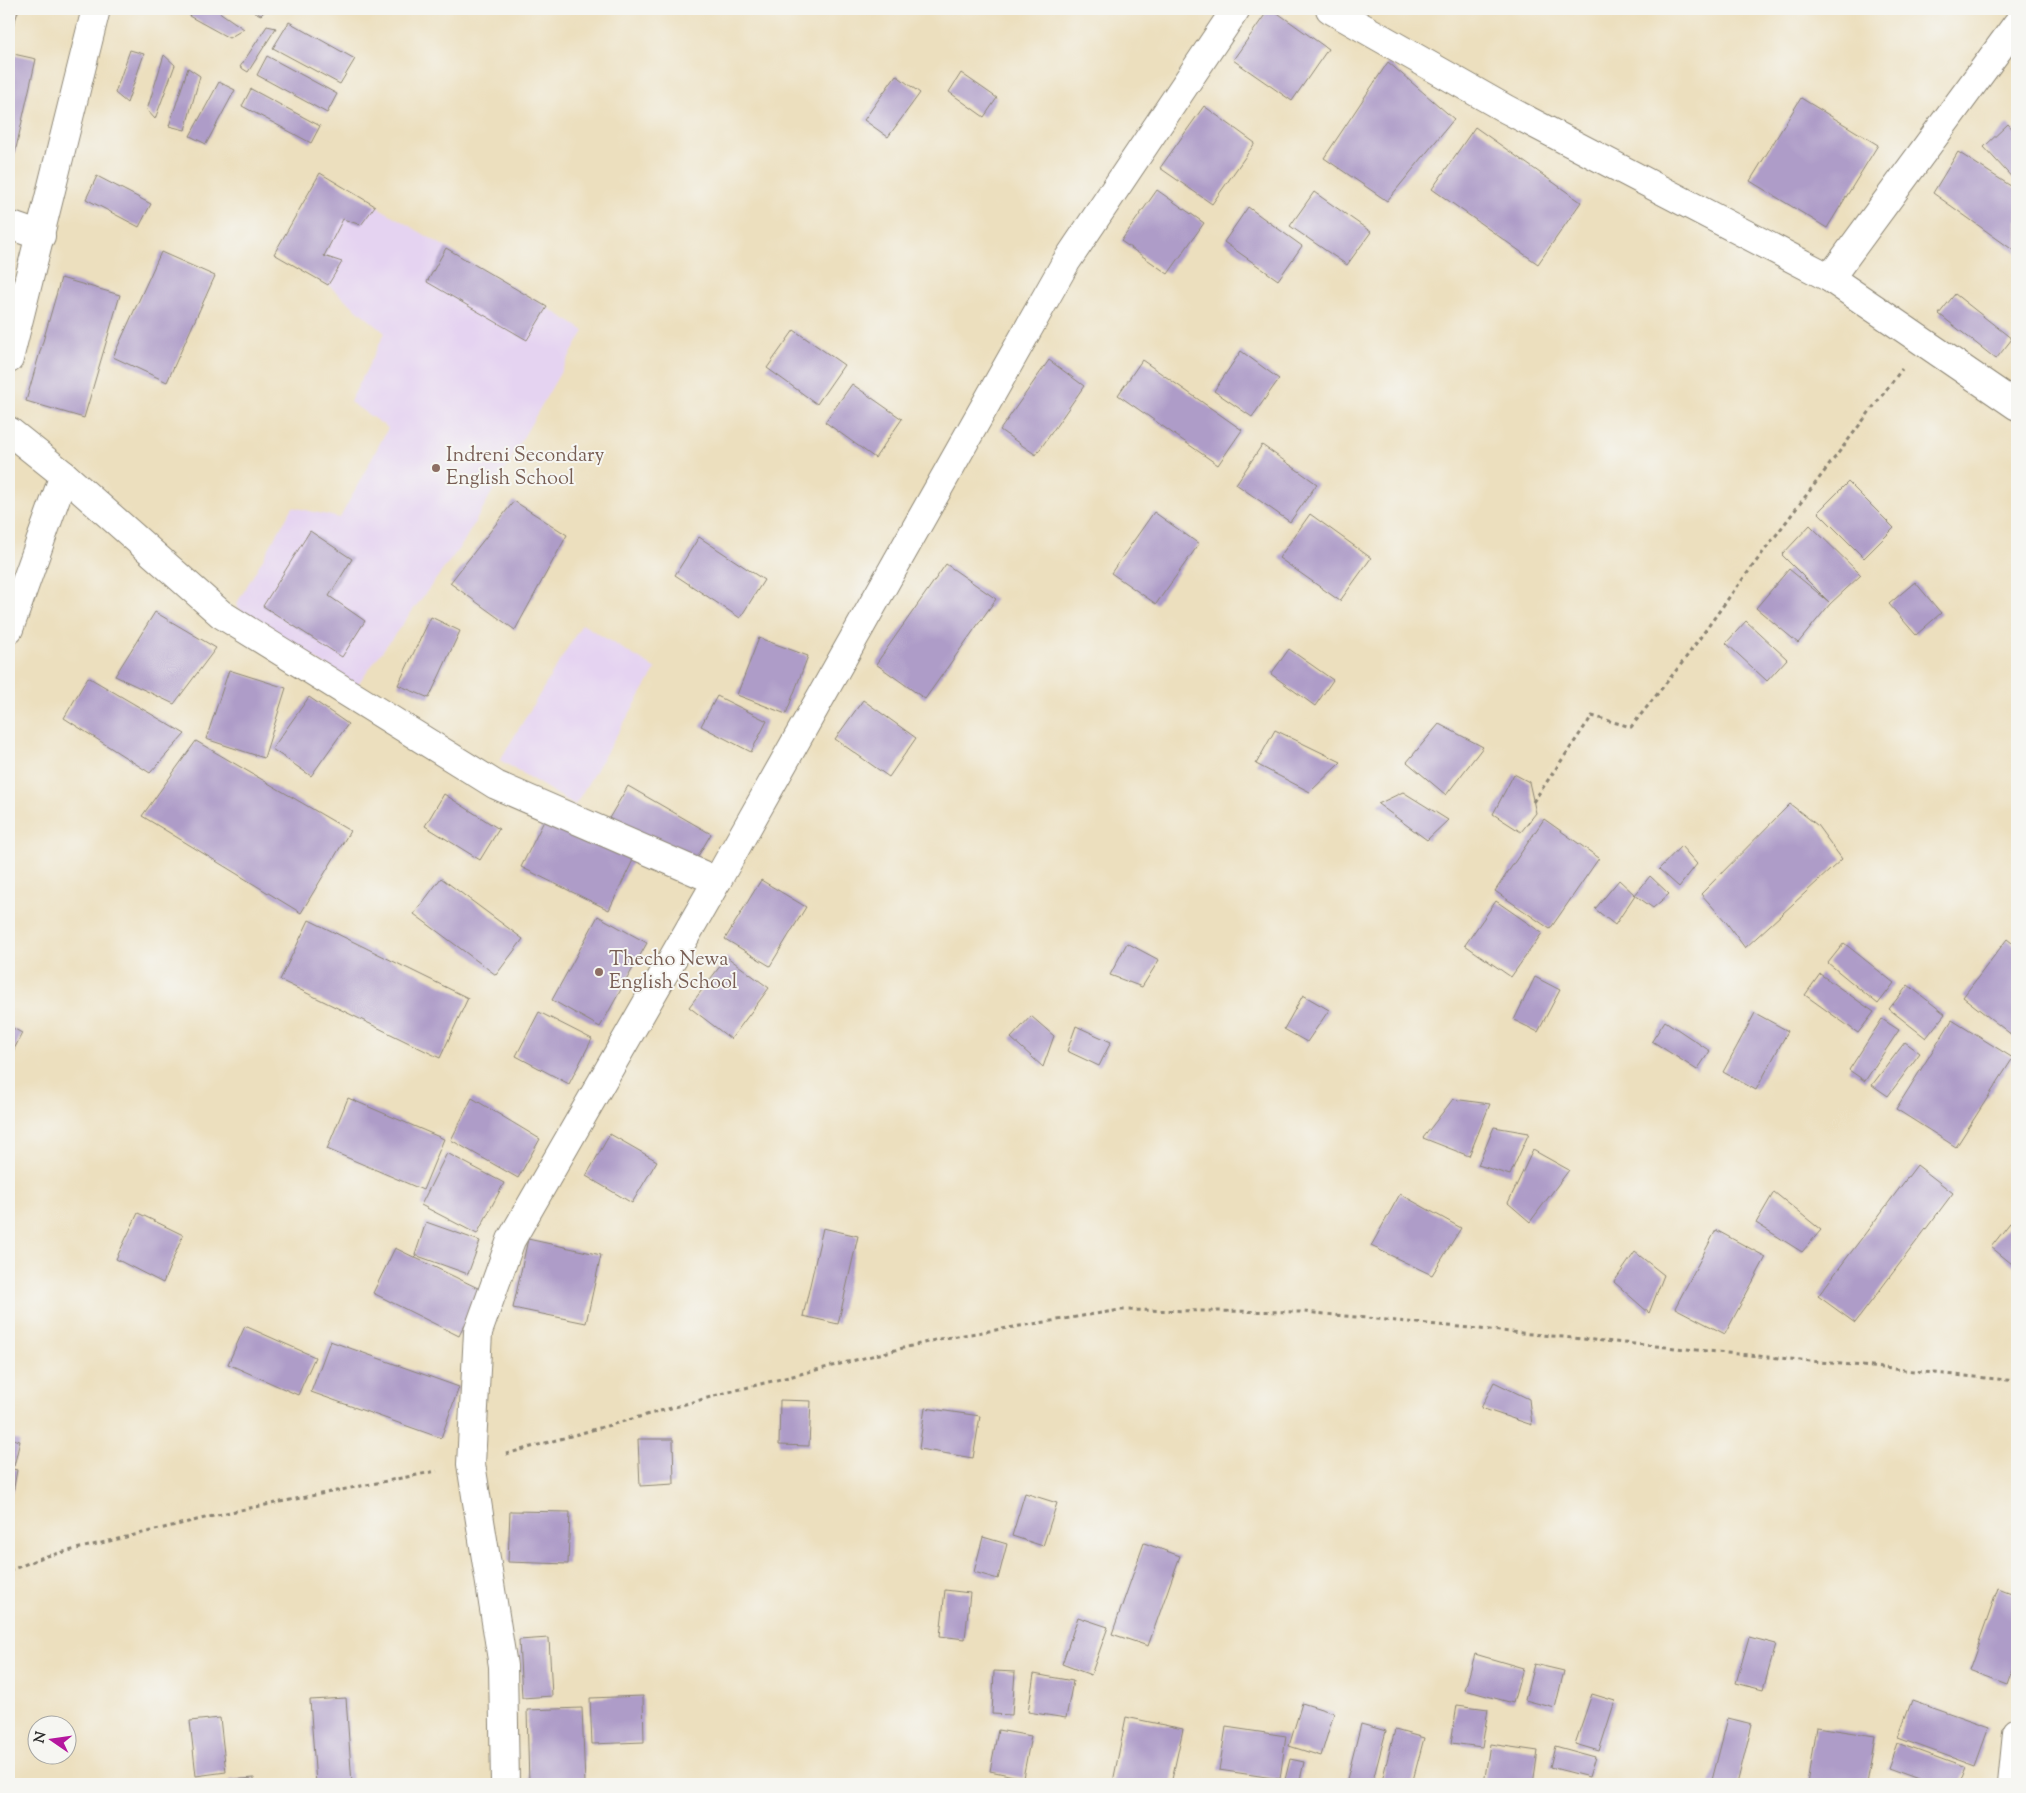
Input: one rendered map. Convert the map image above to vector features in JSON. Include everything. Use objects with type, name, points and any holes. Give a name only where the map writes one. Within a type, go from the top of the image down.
[{"type":"street","points":[[9,360],[96,9]]},
{"type":"street","points":[[505,1784],[503,1666],[471,1464],[478,1332],[511,1240],[1066,262],[1236,9]]},
{"type":"street","points":[[1330,9],[1506,109],[1830,278],[2017,406]]},
{"type":"street","points":[[1830,278],[2017,24]]},
{"type":"street","points":[[9,225],[40,236]]},
{"type":"street","points":[[9,431],[64,476],[222,614],[496,785],[716,881]]},
{"type":"street","points":[[9,629],[64,476]]},
{"type":"street","points":[[2012,1784],[2017,1733]]},
{"type":"path","points":[[1533,802],[1592,716],[1631,727],[1682,664],[1733,592],[1889,388],[1922,340]]},
{"type":"path","points":[[9,1571],[43,1558],[230,1512],[471,1464],[725,1393],[939,1339],[1120,1310],[1304,1312],[2017,1381]]},
{"type":"shaded area","name":"Indreni Secondary English School","points":[[320,173],[547,307],[584,331],[463,543],[357,685],[245,615],[236,605],[293,507],[340,518],[388,428],[350,402],[385,333],[328,285],[274,254]]},
{"type":"shaded area","points":[[582,624],[656,669],[575,805],[500,760]]},
{"type":"building","points":[[9,9],[19,9],[9,38]]},
{"type":"building","points":[[196,9],[215,9],[244,29],[229,38],[189,16]]},
{"type":"building","points":[[248,9],[267,9],[261,15]]},
{"type":"building","points":[[1269,9],[1272,9],[1328,49],[1292,101],[1233,60]]},
{"type":"building","points":[[289,22],[355,59],[340,84],[273,48]]},
{"type":"building","points":[[267,26],[276,28],[248,72],[240,67]]},
{"type":"building","points":[[130,50],[144,54],[127,103],[115,93]]},
{"type":"building","points":[[9,53],[36,59],[10,175],[9,175]]},
{"type":"building","points":[[164,55],[175,65],[155,119],[147,110]]},
{"type":"building","points":[[267,56],[337,94],[327,113],[257,75]]},
{"type":"building","points":[[1388,62],[1454,119],[1387,201],[1324,158]]},
{"type":"building","points":[[188,68],[200,76],[185,130],[169,126]]},
{"type":"building","points":[[961,73],[997,98],[984,117],[949,92]]},
{"type":"building","points":[[896,75],[920,93],[888,137],[864,120]]},
{"type":"building","points":[[219,82],[235,90],[206,144],[190,136]]},
{"type":"building","points":[[251,89],[320,126],[311,143],[242,106]]},
{"type":"building","points":[[1801,98],[1878,145],[1827,228],[1750,181]]},
{"type":"building","points":[[1204,106],[1255,143],[1212,204],[1160,168]]},
{"type":"building","points":[[2008,124],[2017,134],[2017,183],[1984,147]]},
{"type":"building","points":[[1475,127],[1581,202],[1538,264],[1432,189]]},
{"type":"building","points":[[1958,152],[2017,190],[2017,253],[1933,193]]},
{"type":"building","points":[[320,173],[375,206],[361,225],[343,219],[324,256],[342,262],[328,285],[274,254]]},
{"type":"building","points":[[97,176],[151,204],[139,227],[86,199]]},
{"type":"building","points":[[1157,190],[1204,223],[1168,274],[1121,241]]},
{"type":"building","points":[[1314,192],[1371,232],[1347,265],[1290,226]]},
{"type":"building","points":[[1248,207],[1302,246],[1278,280],[1224,242]]},
{"type":"building","points":[[446,248],[547,307],[527,340],[427,282]]},
{"type":"building","points":[[161,252],[215,276],[167,382],[113,357]]},
{"type":"building","points":[[61,278],[120,295],[84,418],[26,401]]},
{"type":"building","points":[[1955,294],[2012,339],[1996,359],[1939,314]]},
{"type":"building","points":[[794,330],[844,365],[817,404],[767,368]]},
{"type":"building","points":[[1241,351],[1279,379],[1252,417],[1214,391]]},
{"type":"building","points":[[1049,360],[1084,386],[1036,455],[1000,430]]},
{"type":"building","points":[[1142,360],[1242,430],[1218,465],[1118,395]]},
{"type":"building","points":[[852,384],[902,419],[875,458],[825,422]]},
{"type":"building","points":[[1262,445],[1317,484],[1290,522],[1236,484]]},
{"type":"building","points":[[1848,482],[1894,528],[1864,558],[1818,512]]},
{"type":"building","points":[[514,501],[567,535],[515,630],[450,583]]},
{"type":"building","points":[[1154,512],[1199,544],[1156,604],[1111,573]]},
{"type":"building","points":[[1310,514],[1371,558],[1340,601],[1279,558]]},
{"type":"building","points":[[1810,525],[1861,575],[1830,604],[1798,643],[1756,608],[1789,569],[1829,602],[1782,555]]},
{"type":"building","points":[[310,531],[352,559],[329,596],[365,621],[342,657],[263,606]]},
{"type":"building","points":[[699,537],[764,580],[740,618],[675,575]]},
{"type":"building","points":[[946,564],[996,599],[925,699],[876,664]]},
{"type":"building","points":[[1915,582],[1941,613],[1916,635],[1889,604]]},
{"type":"building","points":[[155,612],[216,648],[174,704],[115,676]]},
{"type":"building","points":[[431,617],[460,631],[429,698],[398,685]]},
{"type":"building","points":[[1746,621],[1787,659],[1767,681],[1726,643]]},
{"type":"building","points":[[759,638],[808,656],[786,714],[737,695]]},
{"type":"building","points":[[1289,649],[1333,680],[1315,706],[1271,674]]},
{"type":"building","points":[[229,670],[286,688],[264,758],[206,739]]},
{"type":"building","points":[[88,677],[185,734],[150,773],[64,718]]},
{"type":"building","points":[[717,696],[767,721],[751,752],[701,726]]},
{"type":"building","points":[[309,697],[348,724],[311,776],[272,749]]},
{"type":"building","points":[[863,700],[916,738],[889,777],[835,739]]},
{"type":"building","points":[[1439,724],[1483,747],[1446,795],[1407,762]]},
{"type":"building","points":[[1275,730],[1341,762],[1310,792],[1256,764]]},
{"type":"building","points":[[196,741],[350,831],[301,913],[142,816]]},
{"type":"building","points":[[1514,774],[1529,782],[1536,813],[1521,832],[1493,814]]},
{"type":"building","points":[[628,786],[711,834],[691,868],[608,820]]},
{"type":"building","points":[[1403,792],[1448,820],[1427,840],[1378,804]]},
{"type":"building","points":[[444,794],[499,829],[480,860],[425,826]]},
{"type":"building","points":[[1790,804],[1817,825],[1842,859],[1745,948],[1726,922],[1701,894]]},
{"type":"building","points":[[546,817],[633,860],[609,910],[521,867]]},
{"type":"building","points":[[1544,819],[1599,858],[1550,929],[1495,891]]},
{"type":"building","points":[[1681,846],[1697,864],[1679,887],[1659,869]]},
{"type":"building","points":[[1650,876],[1669,894],[1653,908],[1635,895]]},
{"type":"building","points":[[441,878],[523,939],[496,975],[414,914]]},
{"type":"building","points":[[761,880],[806,907],[770,966],[725,939]]},
{"type":"building","points":[[1619,880],[1635,895],[1615,925],[1595,909]]},
{"type":"building","points":[[1496,901],[1542,933],[1511,977],[1465,945]]},
{"type":"building","name":"Thecho Newa English School","points":[[598,916],[647,943],[600,1027],[552,1000]]},
{"type":"building","points":[[309,920],[468,998],[440,1058],[280,980]]},
{"type":"building","points":[[2007,939],[2017,947],[2017,1039],[1963,997]]},
{"type":"building","points":[[1127,943],[1159,960],[1142,987],[1110,975]]},
{"type":"building","points":[[1844,943],[1894,983],[1878,1004],[1828,963]]},
{"type":"building","points":[[727,957],[769,988],[731,1039],[689,1007]]},
{"type":"building","points":[[1820,974],[1874,1012],[1858,1033],[1805,995]]},
{"type":"building","points":[[1535,977],[1560,990],[1538,1032],[1514,1020]]},
{"type":"building","points":[[1908,985],[1945,1014],[1926,1038],[1889,1009]]},
{"type":"building","points":[[1303,995],[1329,1010],[1307,1042],[1284,1029]]},
{"type":"building","points":[[539,1012],[592,1039],[569,1084],[516,1056]]},
{"type":"building","points":[[1755,1013],[1788,1031],[1756,1090],[1723,1072]]},
{"type":"building","points":[[1031,1016],[1054,1036],[1043,1067],[1011,1038]]},
{"type":"building","points":[[1882,1019],[1899,1030],[1865,1081],[1849,1070]]},
{"type":"building","points":[[1952,1020],[2013,1058],[1956,1147],[1896,1109]]},
{"type":"building","points":[[1665,1021],[1710,1051],[1697,1070],[1652,1041]]},
{"type":"building","points":[[9,1026],[22,1033],[9,1060]]},
{"type":"building","points":[[1076,1026],[1111,1042],[1099,1066],[1067,1051]]},
{"type":"building","points":[[1905,1042],[1920,1053],[1888,1096],[1872,1085]]},
{"type":"building","points":[[348,1098],[444,1139],[423,1190],[327,1149]]},
{"type":"building","points":[[472,1098],[540,1139],[518,1178],[451,1140]]},
{"type":"building","points":[[1453,1099],[1490,1104],[1469,1156],[1423,1138]]},
{"type":"building","points":[[1494,1127],[1529,1133],[1510,1175],[1478,1165]]},
{"type":"building","points":[[610,1134],[657,1161],[632,1203],[586,1176]]},
{"type":"building","points":[[1533,1150],[1569,1170],[1530,1222],[1508,1203]]},
{"type":"building","points":[[447,1153],[504,1183],[477,1234],[421,1205]]},
{"type":"building","points":[[1917,1165],[1953,1193],[1855,1323],[1818,1296]]},
{"type":"building","points":[[1774,1192],[1821,1230],[1802,1252],[1756,1223]]},
{"type":"building","points":[[1400,1194],[1461,1228],[1432,1275],[1371,1246]]},
{"type":"building","points":[[138,1213],[183,1235],[163,1283],[116,1259]]},
{"type":"building","points":[[2017,1214],[2017,1268],[1991,1247]]},
{"type":"building","points":[[426,1222],[480,1241],[468,1274],[415,1255]]},
{"type":"building","points":[[823,1228],[858,1236],[838,1324],[803,1316]]},
{"type":"building","points":[[1716,1230],[1766,1257],[1725,1334],[1675,1308]]},
{"type":"building","points":[[528,1239],[601,1255],[586,1323],[513,1308]]},
{"type":"building","points":[[395,1248],[482,1290],[459,1336],[373,1293]]},
{"type":"building","points":[[1635,1252],[1664,1275],[1649,1313],[1614,1282]]},
{"type":"building","points":[[245,1326],[315,1357],[298,1395],[228,1364]]},
{"type":"building","points":[[330,1341],[459,1387],[441,1438],[311,1392]]},
{"type":"building","points":[[1494,1382],[1529,1399],[1532,1425],[1481,1408]]},
{"type":"building","points":[[780,1400],[811,1401],[809,1446],[779,1445]]},
{"type":"building","points":[[925,1408],[980,1416],[973,1458],[919,1449]]},
{"type":"building","points":[[9,1438],[20,1441],[14,1466],[9,1465]]},
{"type":"building","points":[[638,1439],[673,1439],[674,1484],[640,1486]]},
{"type":"building","points":[[9,1468],[17,1470],[13,1493],[9,1492]]},
{"type":"building","points":[[1025,1493],[1057,1503],[1043,1546],[1012,1536]]},
{"type":"building","points":[[510,1511],[570,1512],[568,1564],[508,1562]]},
{"type":"building","points":[[983,1537],[1007,1544],[998,1579],[974,1572]]},
{"type":"building","points":[[1144,1543],[1180,1556],[1148,1646],[1112,1634]]},
{"type":"building","points":[[1998,1588],[2017,1595],[2017,1656],[2007,1684],[1969,1670]]},
{"type":"building","points":[[945,1590],[970,1593],[965,1639],[940,1636]]},
{"type":"building","points":[[1078,1617],[1108,1627],[1091,1675],[1062,1664]]},
{"type":"building","points":[[1749,1637],[1776,1644],[1763,1690],[1736,1683]]},
{"type":"building","points":[[549,1638],[552,1696],[522,1698],[519,1640]]},
{"type":"building","points":[[1475,1654],[1523,1668],[1513,1703],[1465,1690]]},
{"type":"building","points":[[1534,1664],[1564,1671],[1555,1708],[1525,1700]]},
{"type":"building","points":[[994,1671],[1015,1672],[1012,1715],[992,1714]]},
{"type":"building","points":[[1034,1674],[1073,1681],[1066,1718],[1028,1712]]},
{"type":"building","points":[[1592,1694],[1615,1701],[1599,1751],[1575,1744]]},
{"type":"building","points":[[643,1696],[644,1742],[592,1744],[590,1698]]},
{"type":"building","points":[[346,1698],[352,1784],[316,1784],[310,1700]]},
{"type":"building","points":[[1912,1700],[1989,1727],[1975,1766],[1898,1738]]},
{"type":"building","points":[[1302,1703],[1334,1713],[1321,1756],[1289,1746]]},
{"type":"building","points":[[1457,1705],[1488,1709],[1482,1747],[1451,1743]]},
{"type":"building","points":[[582,1708],[585,1784],[529,1784],[527,1710]]},
{"type":"building","points":[[1126,1717],[1183,1729],[1171,1784],[1122,1784],[1113,1782]]},
{"type":"building","points":[[220,1718],[226,1772],[196,1776],[190,1721]]},
{"type":"building","points":[[1728,1718],[1752,1724],[1737,1784],[1711,1784]]},
{"type":"building","points":[[1361,1724],[1386,1731],[1372,1784],[1347,1779]]},
{"type":"building","points":[[1226,1727],[1286,1736],[1280,1779],[1219,1770]]},
{"type":"building","points":[[1816,1727],[1875,1736],[1867,1784],[1807,1784]]},
{"type":"building","points":[[998,1730],[1031,1736],[1023,1778],[990,1771]]},
{"type":"building","points":[[1395,1730],[1424,1738],[1412,1784],[1381,1784]]},
{"type":"building","points":[[1897,1743],[1966,1768],[1960,1784],[1932,1784],[1888,1768]]},
{"type":"building","points":[[1490,1744],[1538,1751],[1533,1784],[1484,1784]]},
{"type":"building","points":[[1555,1746],[1595,1757],[1589,1777],[1550,1767]]},
{"type":"building","points":[[1290,1759],[1304,1762],[1299,1784],[1284,1784]]},
{"type":"building","points":[[254,1778],[254,1784],[229,1784],[229,1780]]},
{"type":"place","name":"Indreni Secondary English School","points":[[436,468]]},
{"type":"place","name":"Thecho Newa English School","points":[[599,972]]}]
